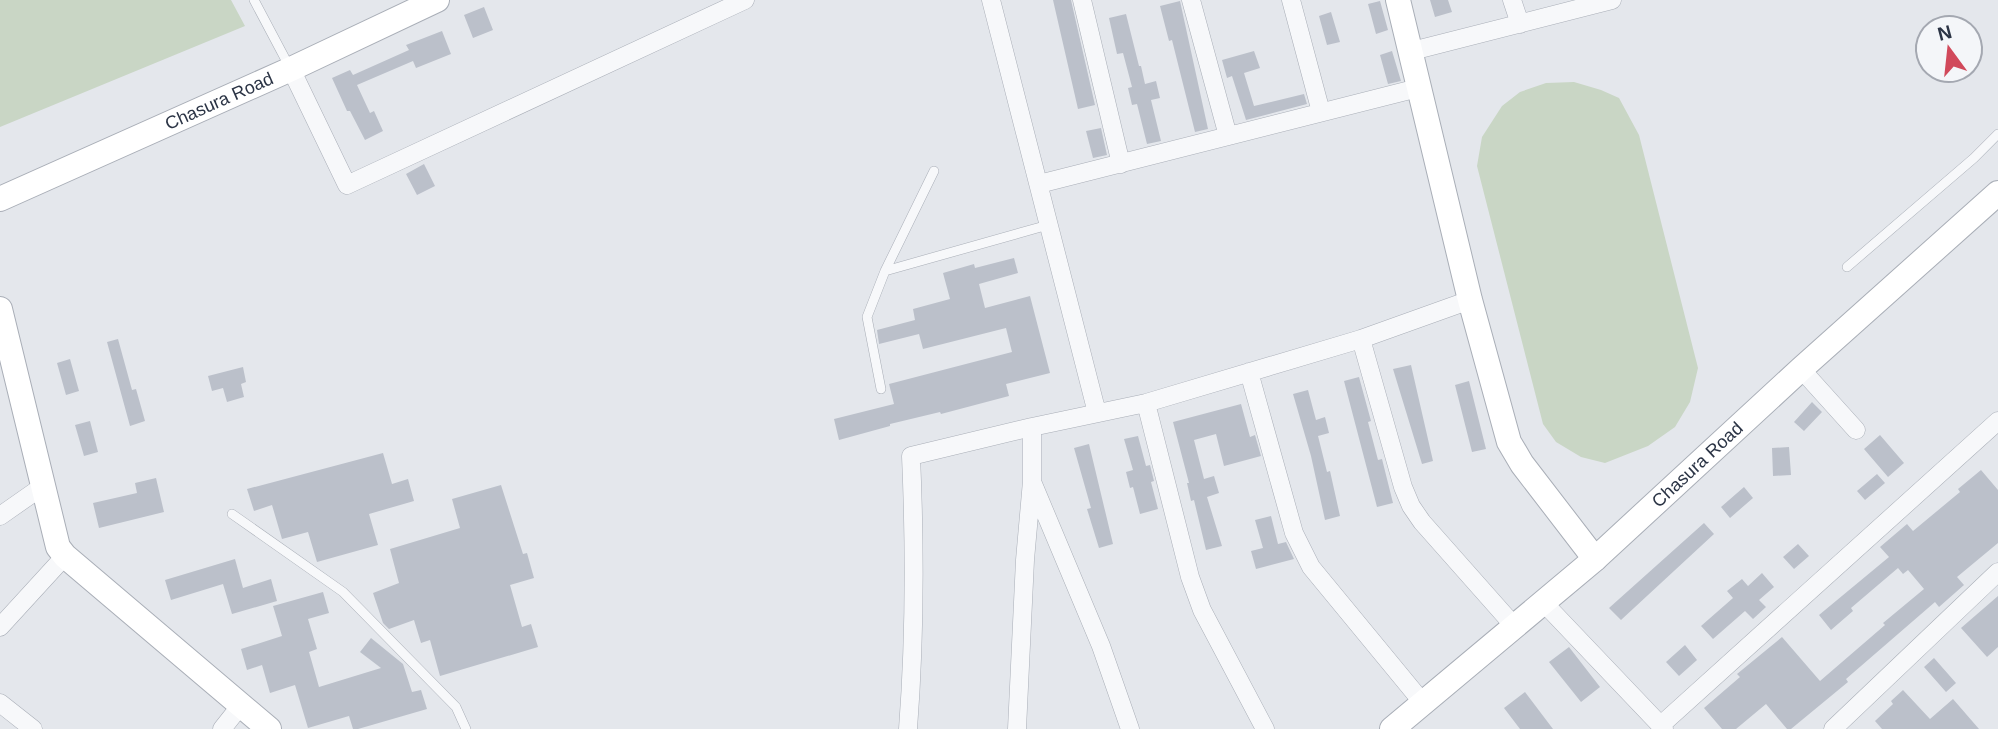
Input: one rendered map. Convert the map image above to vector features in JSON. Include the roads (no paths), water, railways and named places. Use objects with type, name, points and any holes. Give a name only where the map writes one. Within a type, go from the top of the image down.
[{"type":"street","name":"Chasura Road","points":[[0,199],[291,69],[437,0]]},
{"type":"street","points":[[291,69],[347,185],[745,0]]},
{"type":"street","points":[[991,0],[1097,413]]},
{"type":"street","points":[[1082,0],[1121,164]]},
{"type":"street","points":[[1191,0],[1228,136]]},
{"type":"street","points":[[1291,0],[1321,113]]},
{"type":"street","points":[[1398,0],[1470,300],[1509,442],[1522,464],[1595,559]]},
{"type":"street","points":[[1512,0],[1520,24]]},
{"type":"street","points":[[1412,51],[1612,0]]},
{"type":"street","points":[[1039,184],[1418,88]]},
{"type":"street","name":"Chasura Road","points":[[1392,729],[1595,559],[1801,369],[1998,193]]},
{"type":"street","points":[[908,729],[915,545],[911,456],[1146,403],[1361,339],[1470,300]]},
{"type":"street","points":[[0,309],[58,547],[65,556],[269,729]]},
{"type":"street","points":[[1361,339],[1402,487],[1411,506],[1515,627]]},
{"type":"street","points":[[1801,369],[1856,430]]},
{"type":"street","points":[[1249,372],[1300,548],[1311,567],[1423,703]]},
{"type":"street","points":[[1146,403],[1190,577],[1202,610],[1265,729]]},
{"type":"street","points":[[1544,603],[1662,727],[1998,421]]},
{"type":"street","points":[[1017,729],[1025,560],[1032,481],[1032,427]]},
{"type":"street","points":[[1032,481],[1101,646],[1130,729]]},
{"type":"street","points":[[0,516],[43,486]]},
{"type":"street","points":[[0,627],[65,556]]},
{"type":"street","points":[[1833,729],[1998,572]]},
{"type":"street","points":[[0,703],[33,729]]},
{"type":"street","points":[[222,729],[241,705]]},
{"type":"lane","points":[[254,0],[291,69]]},
{"type":"lane","points":[[1847,267],[1974,158],[1998,134]]},
{"type":"lane","points":[[881,388],[867,317],[885,271],[934,171]]},
{"type":"lane","points":[[885,271],[1048,225]]},
{"type":"lane","points":[[232,514],[343,592],[456,707],[466,729]]}]
